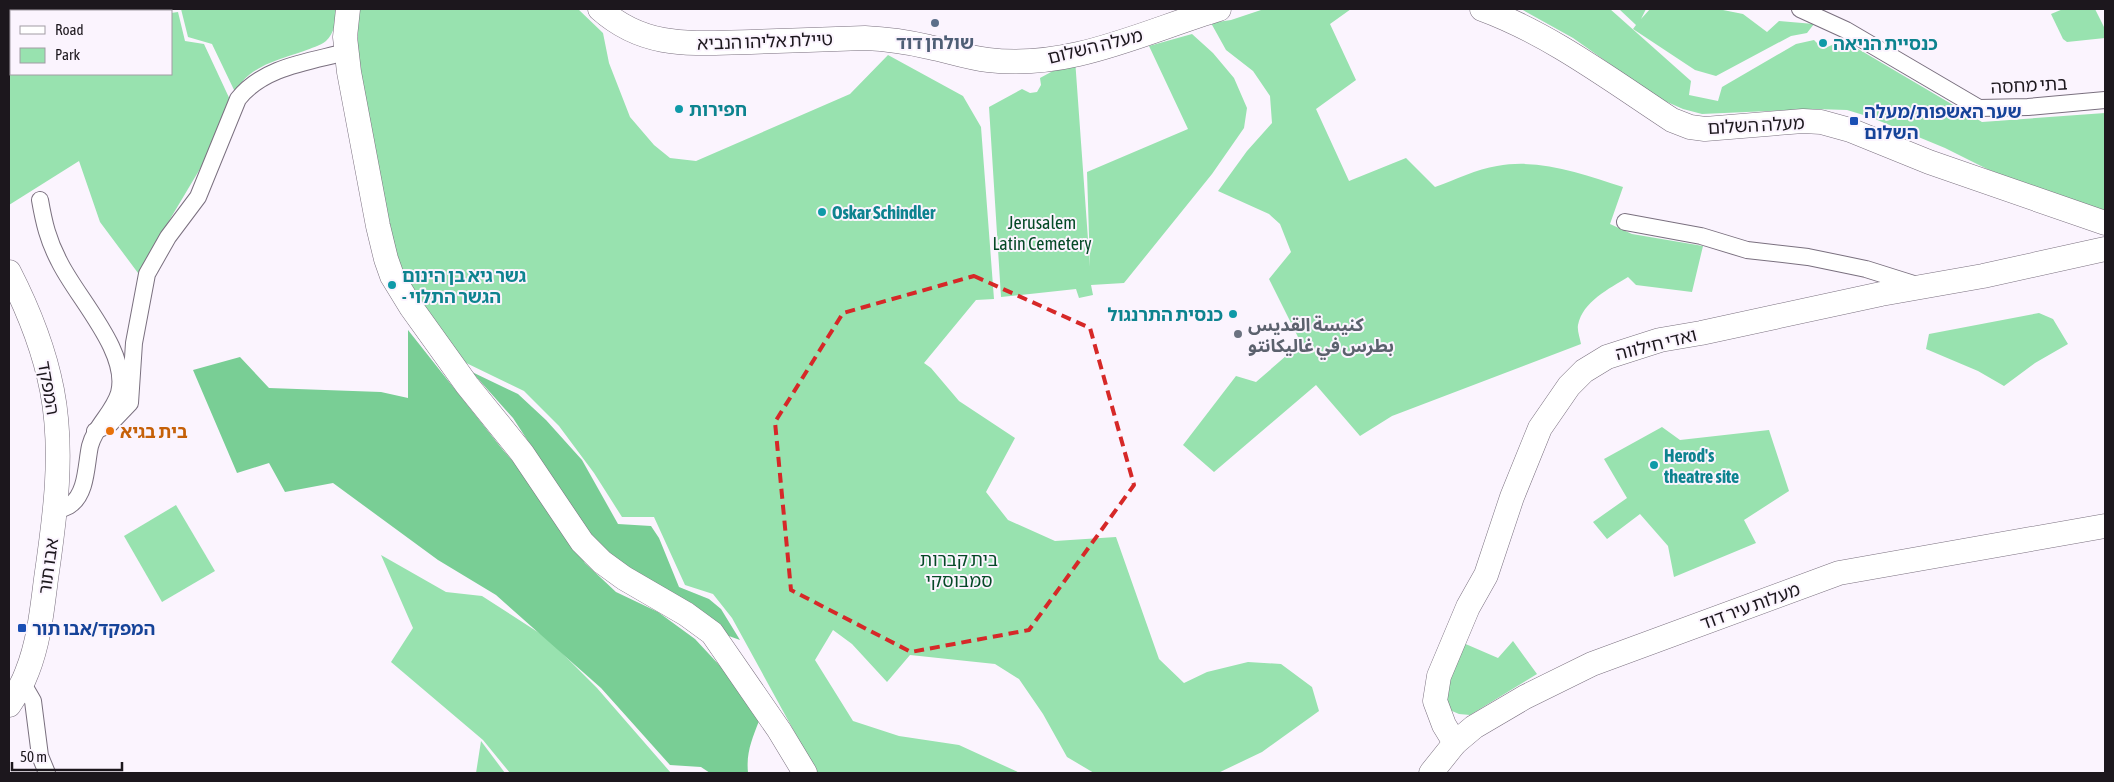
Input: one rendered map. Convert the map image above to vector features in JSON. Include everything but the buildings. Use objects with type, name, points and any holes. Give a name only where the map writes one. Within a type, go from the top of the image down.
[{"type":"street","points":[[348,9],[346,52],[369,185],[386,259],[392,276],[411,307],[467,385],[522,453],[582,542],[602,562],[624,578],[686,614],[712,632],[779,730],[805,773]]},
{"type":"street","name":"טיילת אליהו הנביא","points":[[600,9],[623,25],[639,33],[678,44],[865,38],[892,39],[938,49]]},
{"type":"street","name":"מעלה השלום","points":[[1482,9],[1566,50],[1672,120],[1690,127],[1728,128],[1803,121],[1821,122],[1850,130],[1929,162],[2105,223]]},
{"type":"street","name":"בתי מחסה","points":[[1800,9],[1846,30],[1979,108],[2028,107],[2105,100]]},
{"type":"street","name":"מעלה השלום","points":[[938,49],[989,60],[1054,60],[1115,45],[1207,11]]},
{"type":"street","points":[[95,430],[109,425],[130,403],[134,343],[146,274],[168,237],[198,197],[238,100],[247,88],[258,79],[346,52]]},
{"type":"street","points":[[40,200],[46,235],[60,264],[115,352],[120,373],[119,393],[95,430],[81,492],[70,505],[56,511]]},
{"type":"street","points":[[1625,222],[1701,236],[1748,250],[1808,257],[1866,269],[1922,287]]},
{"type":"street","name":"ואדי חילווה","points":[[1455,743],[1444,725],[1435,701],[1439,676],[1468,607],[1486,575],[1512,497],[1540,428],[1569,386],[1584,371],[1607,357],[1660,340],[2105,249]]},
{"type":"street","name":"המפקד","points":[[9,272],[43,353],[52,390],[57,458],[56,511]]},
{"type":"street","name":"אבו תור","points":[[9,705],[22,682],[35,649],[56,511]]},
{"type":"street","name":"מעלות עיר דוד","points":[[1431,773],[1455,743],[1474,728],[1525,697],[1592,664],[1839,573],[2105,526]]},
{"type":"street","points":[[22,682],[33,702],[40,756],[47,773]]},
{"type":"highlighted area","points":[[974,276],[1090,328],[1134,485],[1029,630],[911,652],[791,590],[775,422],[843,313]]},
{"type":"green space","points":[[9,9],[68,9],[10,10],[10,75],[172,75],[172,13],[178,12],[185,41],[204,44],[232,104],[210,152],[138,273],[100,222],[79,161],[9,205]]},
{"type":"green space","points":[[181,9],[337,9],[334,26],[326,41],[318,46],[274,61],[256,70],[241,83],[235,92],[212,44],[188,37]]},
{"type":"green space","name":"בית קברות סמבוסקי","points":[[358,9],[578,9],[603,33],[609,63],[630,117],[654,145],[670,158],[696,161],[850,94],[888,55],[963,96],[981,127],[994,299],[976,300],[924,363],[931,368],[959,401],[1015,438],[986,492],[1008,520],[1055,541],[1116,537],[1159,659],[1184,683],[1207,672],[1248,662],[1281,664],[1312,687],[1319,711],[1262,752],[1218,773],[1094,773],[1067,757],[1043,714],[1019,679],[995,664],[910,655],[887,682],[852,644],[833,630],[815,660],[853,721],[899,736],[959,745],[1020,773],[817,773],[732,618],[713,594],[685,585],[654,517],[622,517],[594,473],[559,426],[524,391],[460,360],[420,301],[402,269],[385,221],[358,76]]},
{"type":"green space","points":[[1264,9],[1351,9],[1330,24],[1356,80],[1316,109],[1349,181],[1406,158],[1435,187],[1482,170],[1513,164],[1529,164],[1561,169],[1608,182],[1623,187],[1610,224],[1632,234],[1703,246],[1692,292],[1636,285],[1628,277],[1598,296],[1585,309],[1578,325],[1581,344],[1392,416],[1360,436],[1316,385],[1214,472],[1183,445],[1236,376],[1256,382],[1301,343],[1269,279],[1291,252],[1280,224],[1269,214],[1218,191],[1247,151],[1272,123],[1270,96],[1253,71],[1226,50],[1211,23],[1231,20]]},
{"type":"green space","points":[[1521,9],[1610,9],[1691,81],[1689,95],[1718,101],[1722,87],[1796,44],[1814,40],[1823,49],[1843,40],[1982,122],[2105,113],[2105,216],[1987,169],[1945,148],[1870,117],[1847,110],[1815,109],[1702,114],[1683,109],[1658,98],[1573,38]]},
{"type":"green space","points":[[1619,9],[1646,9],[1641,19],[1650,9],[1718,9],[1743,14],[1767,32],[1779,21],[1814,24],[1807,33],[1791,36],[1716,76],[1695,70],[1633,29],[1636,25]]},
{"type":"green space","points":[[2063,9],[2095,9],[2105,29],[2105,38],[2067,42],[2063,39],[2051,14]]},
{"type":"green space","name":"Jerusalem Latin Cemetery","points":[[1192,34],[1213,53],[1234,78],[1247,108],[1244,128],[1212,174],[1124,283],[1091,285],[1093,295],[1079,298],[1076,289],[1001,297],[989,107],[1022,89],[1030,93],[1037,92],[1041,85],[1040,78],[1075,59],[1090,267],[1087,172],[1188,129],[1149,46]]},
{"type":"green space","points":[[2039,313],[2053,319],[2068,344],[2035,363],[2004,386],[1978,371],[1926,349],[1929,334]]},
{"type":"green space","points":[[408,330],[503,450],[541,493],[585,563],[616,592],[658,612],[695,639],[722,668],[759,721],[749,753],[748,773],[710,773],[701,767],[670,765],[601,688],[496,595],[438,560],[333,483],[285,492],[269,463],[237,473],[193,370],[240,357],[269,388],[381,392],[408,398]]},
{"type":"green space","points":[[472,372],[518,394],[546,420],[582,460],[618,524],[651,526],[659,538],[679,587],[709,599],[721,609],[740,640],[726,635],[611,558],[589,535],[513,418]]},
{"type":"green space","points":[[1662,427],[1680,440],[1769,430],[1789,491],[1744,520],[1756,543],[1674,577],[1668,546],[1640,514],[1607,539],[1593,522],[1627,498],[1604,459]]},
{"type":"green space","points":[[176,505],[215,571],[162,602],[124,536]]},
{"type":"green space","points":[[381,555],[446,592],[482,596],[547,638],[597,688],[671,773],[510,773],[483,740],[391,662],[413,628]]},
{"type":"green space","points":[[1513,641],[1537,674],[1470,715],[1452,711],[1446,702],[1443,678],[1461,642],[1498,658]]},
{"type":"green space","points":[[481,741],[505,773],[476,773]]},
{"type":"place","name":"שולחן דוד","points":[[935,23]]},
{"type":"place","name":"כנסיית הניאה","points":[[1823,43]]},
{"type":"place","name":"חפירות","points":[[679,109]]},
{"type":"place","name":"שער האשפות/מעלה השלום","points":[[1854,121]]},
{"type":"place","name":"Oskar Schindler","points":[[822,212]]},
{"type":"place","name":"גשר גיא בן הינום - הגשר התלוי","points":[[392,285]]},
{"type":"place","name":"כנסית התרנגול","points":[[1233,314]]},
{"type":"place","name":"كنيسة القديس بطرس في غاليكانتو","points":[[1238,334]]},
{"type":"place","name":"בית בגיא","points":[[110,431]]},
{"type":"place","name":"Herod's theatre site","points":[[1654,465]]},
{"type":"place","name":"המפקד/אבו תור","points":[[22,628]]}]
